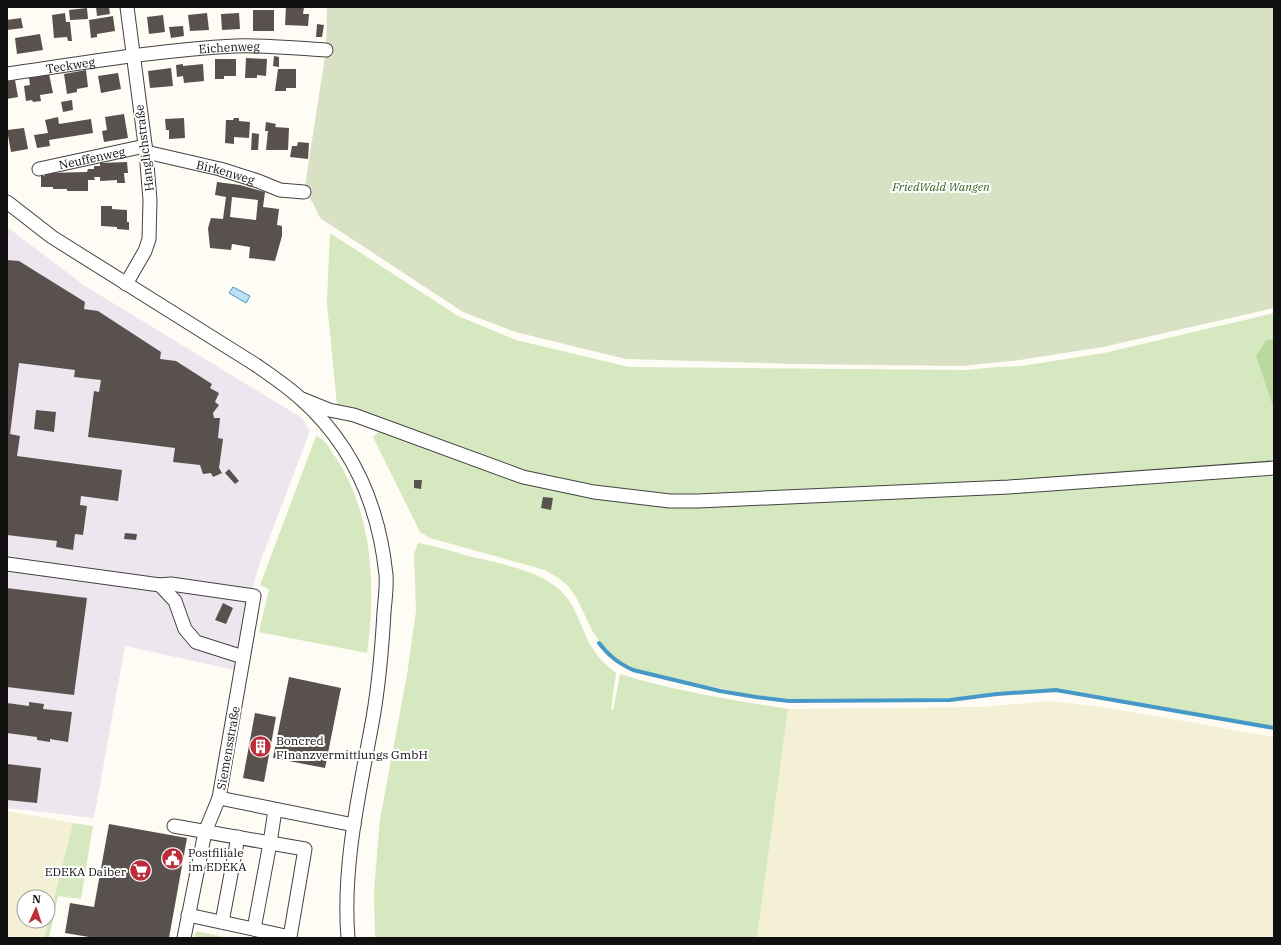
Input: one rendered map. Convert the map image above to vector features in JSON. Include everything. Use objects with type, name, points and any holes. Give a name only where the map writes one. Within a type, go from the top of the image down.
[{"type":"street","name":"Hanglichstraße","points":[[126,284],[145,251],[149,239],[150,200],[146,149],[127,7]]},
{"type":"street","name":"Eichenweg","points":[[133,56],[150,53],[236,46],[326,50]]},
{"type":"street","name":"Teckweg","points":[[7,74],[133,56]]},
{"type":"street","name":"Neuffenweg","points":[[39,169],[146,149]]},
{"type":"street","name":"Birkenweg","points":[[146,149],[220,169],[258,181],[280,190],[304,192]]},
{"type":"street","points":[[7,202],[52,238],[256,365],[282,383],[302,399],[320,418],[346,451],[365,486],[378,524],[386,576],[380,673],[354,825],[347,891],[348,938]]},
{"type":"street","points":[[302,399],[329,410],[354,415],[523,477],[594,492],[670,501],[1009,487],[1274,468]]},
{"type":"street","name":"Siemensstraße","points":[[7,564],[160,585],[171,584],[254,596],[219,798],[354,825]]},
{"type":"street","points":[[160,585],[175,600],[185,629],[196,642],[244,657]]},
{"type":"street","points":[[184,938],[205,832],[219,798]]},
{"type":"street","points":[[254,929],[275,810]]},
{"type":"street","points":[[174,826],[305,849],[290,937],[188,915]]},
{"type":"street","points":[[222,922],[238,837]]},
{"type":"shaded area","points":[[7,227],[85,286],[302,418],[310,431],[259,565],[252,589],[239,671],[125,646],[94,818],[7,808]]},
{"type":"shaded area","points":[[1050,701],[1105,707],[1274,737],[1274,938],[757,938],[788,709],[981,707]]},
{"type":"shaded area","points":[[7,811],[73,823],[56,890],[56,889],[16,889],[16,929],[46,929],[44,938],[7,938]]},
{"type":"green space","name":"FriedWald Wangen","points":[[327,7],[1274,7],[1274,308],[1103,347],[1020,360],[962,366],[794,364],[626,359],[515,332],[463,312],[320,218],[313,203],[304,192],[326,50]]},
{"type":"green space","points":[[330,233],[458,316],[516,340],[629,367],[965,370],[1022,366],[1104,353],[1274,313],[1274,339],[1266,340],[1256,356],[1274,410],[1274,463],[975,483],[668,496],[566,482],[527,472],[354,409],[337,405],[327,303]]},
{"type":"green space","points":[[1274,339],[1274,410],[1256,356],[1266,340]]},
{"type":"green space","points":[[379,431],[531,484],[666,504],[1274,472],[1274,727],[1058,688],[950,698],[789,699],[754,695],[663,677],[632,668],[609,655],[593,632],[576,597],[569,587],[560,579],[545,570],[430,538],[420,532],[373,437]]},
{"type":"green space","points":[[316,436],[328,445],[348,480],[358,503],[364,527],[369,552],[371,578],[370,629],[367,653],[259,632],[269,589],[260,585]]},
{"type":"green space","points":[[418,543],[507,565],[548,581],[559,589],[571,604],[595,653],[616,673],[611,709],[613,711],[620,674],[683,690],[788,709],[757,938],[375,938],[374,890],[380,819],[407,675],[416,611],[414,554]]},
{"type":"green space","points":[[73,823],[93,826],[81,899],[58,896],[56,905],[56,890]]},
{"type":"green space","points":[[46,929],[51,929],[49,938],[44,938]]},
{"type":"green space","points":[[196,931],[229,938],[194,938]]},
{"type":"water","points":[[233,287],[250,296],[246,303],[229,293]]},
{"type":"building","points":[[96,7],[109,7],[110,14],[97,16]]},
{"type":"building","points":[[286,7],[304,7],[303,14],[309,14],[308,26],[285,25]]},
{"type":"building","points":[[87,8],[88,19],[70,20],[69,10]]},
{"type":"building","points":[[253,10],[274,10],[274,31],[253,31]]},
{"type":"building","points":[[65,13],[66,22],[70,22],[72,41],[68,41],[67,37],[54,38],[52,15]]},
{"type":"building","points":[[207,13],[209,30],[190,31],[188,15]]},
{"type":"building","points":[[239,13],[240,29],[222,30],[221,14]]},
{"type":"building","points":[[163,15],[165,32],[149,34],[147,17]]},
{"type":"building","points":[[113,16],[115,31],[97,34],[97,37],[91,38],[89,20]]},
{"type":"building","points":[[21,18],[23,28],[7,30],[7,20]]},
{"type":"building","points":[[317,24],[324,25],[322,37],[316,37]]},
{"type":"building","points":[[183,26],[184,36],[171,38],[169,27]]},
{"type":"building","points":[[40,34],[43,50],[17,54],[15,38]]},
{"type":"building","points":[[274,56],[279,57],[279,67],[273,66]]},
{"type":"building","points":[[246,58],[267,59],[266,76],[257,75],[257,78],[245,78]]},
{"type":"building","points":[[215,59],[236,59],[236,76],[224,76],[224,79],[215,79]]},
{"type":"building","points":[[183,64],[183,66],[203,64],[204,81],[184,83],[183,76],[177,77],[176,65]]},
{"type":"building","points":[[171,68],[173,86],[150,88],[148,71]]},
{"type":"building","points":[[278,69],[296,69],[296,88],[286,88],[286,91],[275,91]]},
{"type":"building","points":[[86,70],[88,87],[77,89],[77,92],[67,94],[64,74]]},
{"type":"building","points":[[118,73],[121,89],[101,93],[98,76]]},
{"type":"building","points":[[49,74],[53,93],[40,95],[41,101],[26,101],[24,86],[30,85],[29,78]]},
{"type":"building","points":[[15,80],[18,97],[7,99],[7,81]]},
{"type":"building","points":[[72,100],[73,110],[63,112],[61,102]]},
{"type":"building","points":[[124,114],[128,138],[104,142],[102,131],[107,130],[105,117]]},
{"type":"building","points":[[58,117],[59,124],[91,119],[93,133],[49,140],[50,146],[37,148],[34,135],[48,133],[45,120]]},
{"type":"building","points":[[184,118],[185,138],[169,139],[169,130],[166,130],[165,119]]},
{"type":"building","points":[[234,118],[239,118],[239,121],[250,122],[249,138],[234,137],[234,144],[225,143],[226,120],[233,120]]},
{"type":"building","points":[[266,122],[276,124],[275,127],[289,128],[288,150],[266,150],[268,131],[265,131]]},
{"type":"building","points":[[24,128],[28,149],[11,152],[7,130]]},
{"type":"building","points":[[252,133],[259,134],[258,150],[251,150]]},
{"type":"building","points":[[298,142],[309,143],[308,159],[290,157],[292,146],[297,146]]},
{"type":"building","points":[[127,162],[128,173],[124,173],[125,183],[117,183],[117,180],[100,181],[100,177],[94,177],[95,180],[88,180],[88,191],[67,191],[67,189],[41,187],[41,176],[45,176],[45,173],[87,172],[88,169],[94,169],[94,166],[100,166],[100,163]]},
{"type":"building","points":[[217,182],[240,185],[265,192],[263,207],[279,209],[277,225],[282,226],[282,236],[275,261],[249,258],[250,247],[232,244],[231,250],[210,248],[208,228],[211,218],[223,219],[226,197],[215,195]],"holes":[[[232,197],[258,200],[256,220],[230,217]]]},
{"type":"building","points":[[101,206],[112,206],[112,209],[127,210],[129,230],[117,229],[117,227],[101,226]]},
{"type":"building","points":[[7,260],[19,261],[85,302],[84,309],[98,311],[161,352],[160,359],[176,361],[212,384],[210,388],[219,393],[215,402],[219,405],[213,413],[214,418],[220,418],[218,438],[223,439],[219,468],[222,473],[213,477],[211,473],[203,474],[200,465],[173,462],[175,448],[88,437],[94,391],[99,392],[101,380],[74,377],[75,370],[19,363],[10,434],[20,436],[17,456],[122,470],[118,501],[81,496],[80,505],[87,506],[83,535],[75,534],[73,550],[56,547],[57,541],[7,535]]},
{"type":"building","points":[[36,410],[56,412],[54,432],[34,429]]},
{"type":"building","points":[[229,469],[239,481],[235,484],[225,473]]},
{"type":"building","points":[[414,480],[422,480],[421,489],[414,488]]},
{"type":"building","points":[[543,497],[553,498],[551,510],[541,508]]},
{"type":"building","points":[[125,533],[137,534],[136,540],[124,539]]},
{"type":"building","points":[[7,588],[87,598],[74,695],[7,687]]},
{"type":"building","points":[[223,603],[233,608],[226,624],[215,620]]},
{"type":"building","points":[[289,677],[341,688],[325,768],[273,758]]},
{"type":"building","points":[[29,702],[44,704],[43,709],[72,712],[68,742],[50,739],[50,742],[37,740],[37,737],[7,733],[7,703],[29,706]]},
{"type":"building","name":"Boncred FInanzvermittlungs GmbH","points":[[255,713],[276,717],[264,782],[243,778]]},
{"type":"building","points":[[7,764],[41,768],[37,803],[7,800]]},
{"type":"building","name":"EDEKA Daiber","points":[[109,824],[187,838],[169,938],[95,938],[65,933],[70,903],[94,907]]},
{"type":"waterway","points":[[599,643],[614,659],[633,670],[720,691],[756,697],[789,701],[950,700],[997,694],[1056,690],[1274,728]]},
{"type":"place","name":"Boncred FInanzvermittlungs GmbH","points":[[260,747]]},
{"type":"place","name":"Postfiliale im EDEKA","points":[[173,859]]},
{"type":"place","name":"EDEKA Daiber","points":[[141,871]]}]
